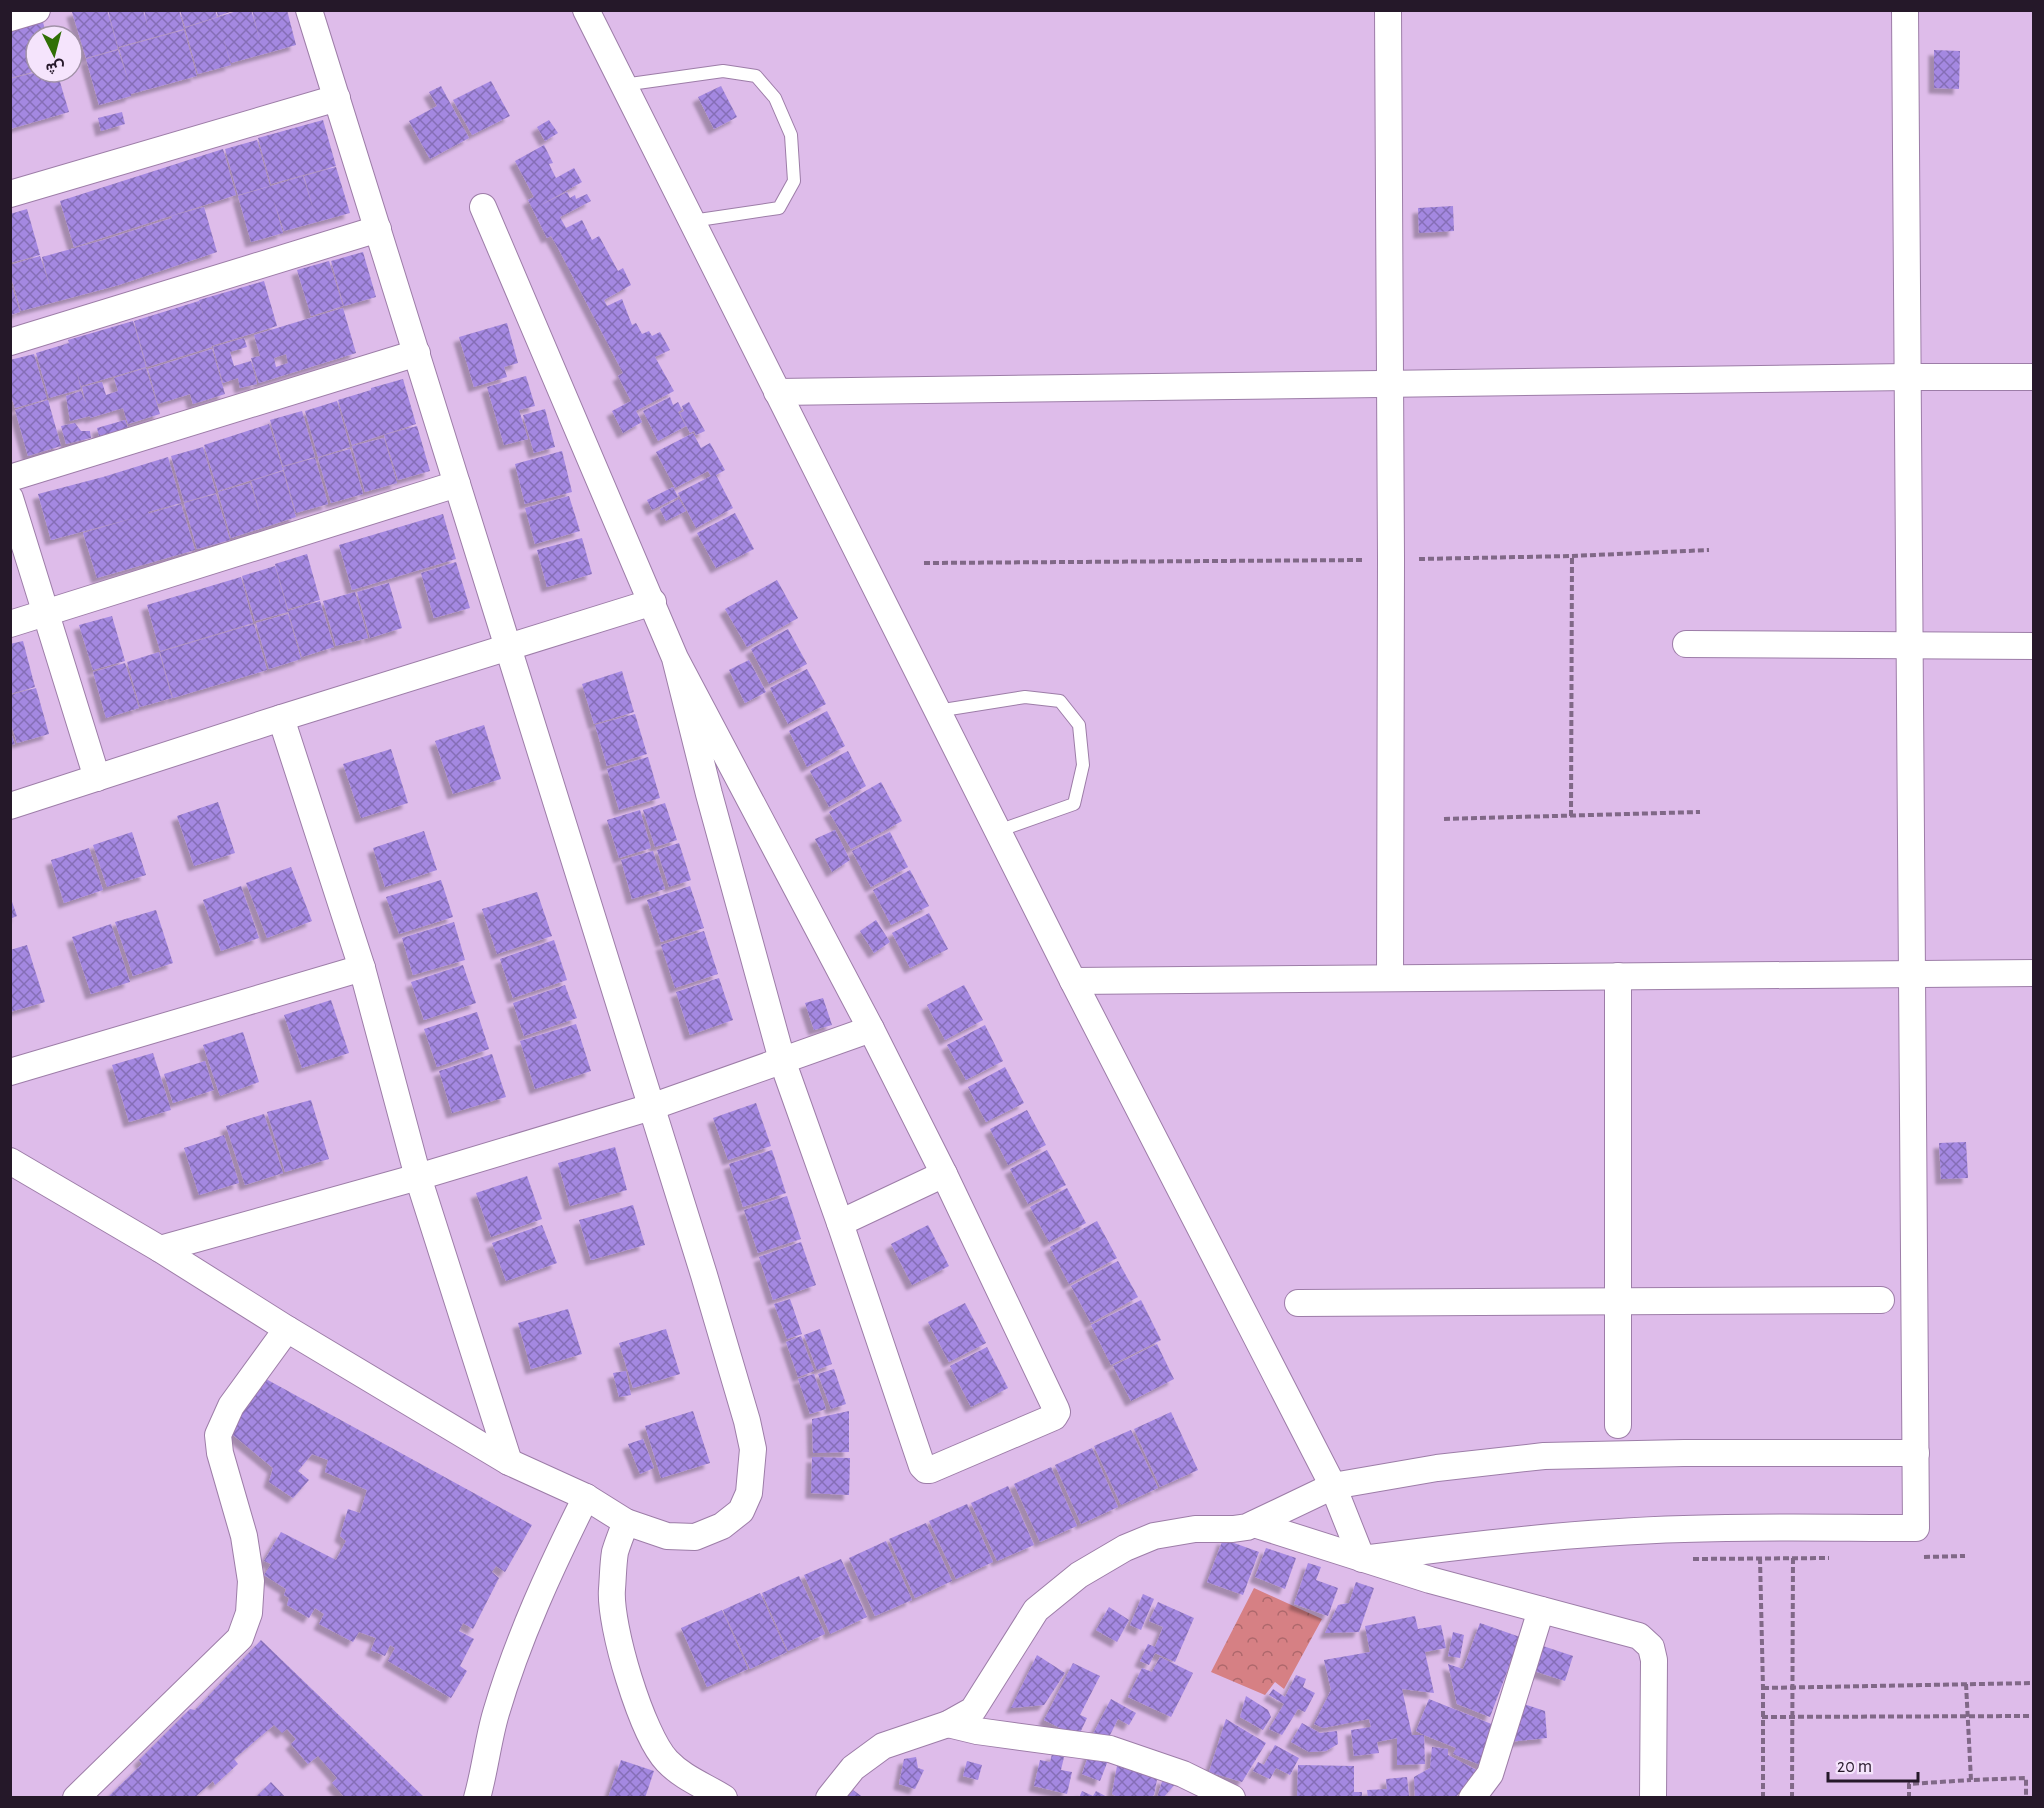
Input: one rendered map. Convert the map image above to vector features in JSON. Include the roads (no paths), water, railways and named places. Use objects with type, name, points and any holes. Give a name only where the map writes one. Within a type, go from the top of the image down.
[{"type":"street","points":[[10,18],[37,10]]},
{"type":"street","points":[[10,1161],[160,1249],[287,1329],[510,1462],[586,1497],[626,1522],[667,1536],[695,1537],[722,1526],[741,1511],[749,1493],[752,1472],[753,1449],[747,1421],[309,10]]},
{"type":"street","points":[[586,10],[1073,981],[1333,1486],[1362,1559]]},
{"type":"street","points":[[1388,10],[1391,560],[1390,978]]},
{"type":"street","points":[[1362,1559],[1457,1546],[1571,1535],[1684,1529],[1916,1528],[1905,10]]},
{"type":"street","points":[[10,194],[337,98]]},
{"type":"street","points":[[483,207],[675,658],[871,1029],[944,1174],[1056,1409],[1054,1417],[930,1470],[924,1468],[782,1060],[709,795],[675,658]]},
{"type":"street","points":[[10,342],[378,229]]},
{"type":"street","points":[[10,478],[417,353]]},
{"type":"street","points":[[777,392],[1908,376],[2034,377]]},
{"type":"street","points":[[10,624],[457,484]]},
{"type":"street","points":[[10,498],[97,778]]},
{"type":"street","points":[[10,806],[281,718],[653,602]]},
{"type":"street","points":[[1686,645],[2034,646]]},
{"type":"street","points":[[281,718],[362,968],[418,1177],[510,1462]]},
{"type":"street","points":[[10,1072],[362,968]]},
{"type":"street","points":[[1073,981],[2034,972]]},
{"type":"street","points":[[1618,976],[1618,1425]]},
{"type":"street","points":[[160,1249],[418,1177],[651,1107],[871,1029]]},
{"type":"street","points":[[840,1223],[944,1174]]},
{"type":"street","points":[[1298,1303],[1881,1300]]},
{"type":"street","points":[[75,1797],[240,1638],[249,1613],[251,1581],[244,1536],[220,1453],[218,1435],[231,1406],[287,1329]]},
{"type":"street","points":[[829,1797],[853,1768],[883,1746],[948,1724],[973,1710],[1036,1610],[1079,1575],[1125,1548],[1154,1536],[1195,1529],[1233,1529],[1254,1524],[1333,1486],[1437,1468],[1544,1456],[1684,1453],[1916,1453]]},
{"type":"street","points":[[477,1797],[496,1715],[517,1650],[586,1497]]},
{"type":"street","points":[[626,1522],[615,1553],[613,1612],[629,1677],[642,1715],[657,1750],[668,1763],[684,1776],[724,1797]]},
{"type":"street","points":[[1254,1524],[1430,1580],[1639,1636],[1651,1647],[1654,1660],[1650,1797]]},
{"type":"street","points":[[1472,1797],[1490,1774],[1541,1610]]},
{"type":"street","points":[[948,1724],[977,1731],[1110,1749],[1183,1774],[1229,1797]]},
{"type":"lane","points":[[623,85],[723,71],[756,76],[775,98],[791,135],[794,181],[779,208],[692,222]]},
{"type":"lane","points":[[937,711],[1025,697],[1060,701],[1079,725],[1083,765],[1074,804],[998,831]]}]
